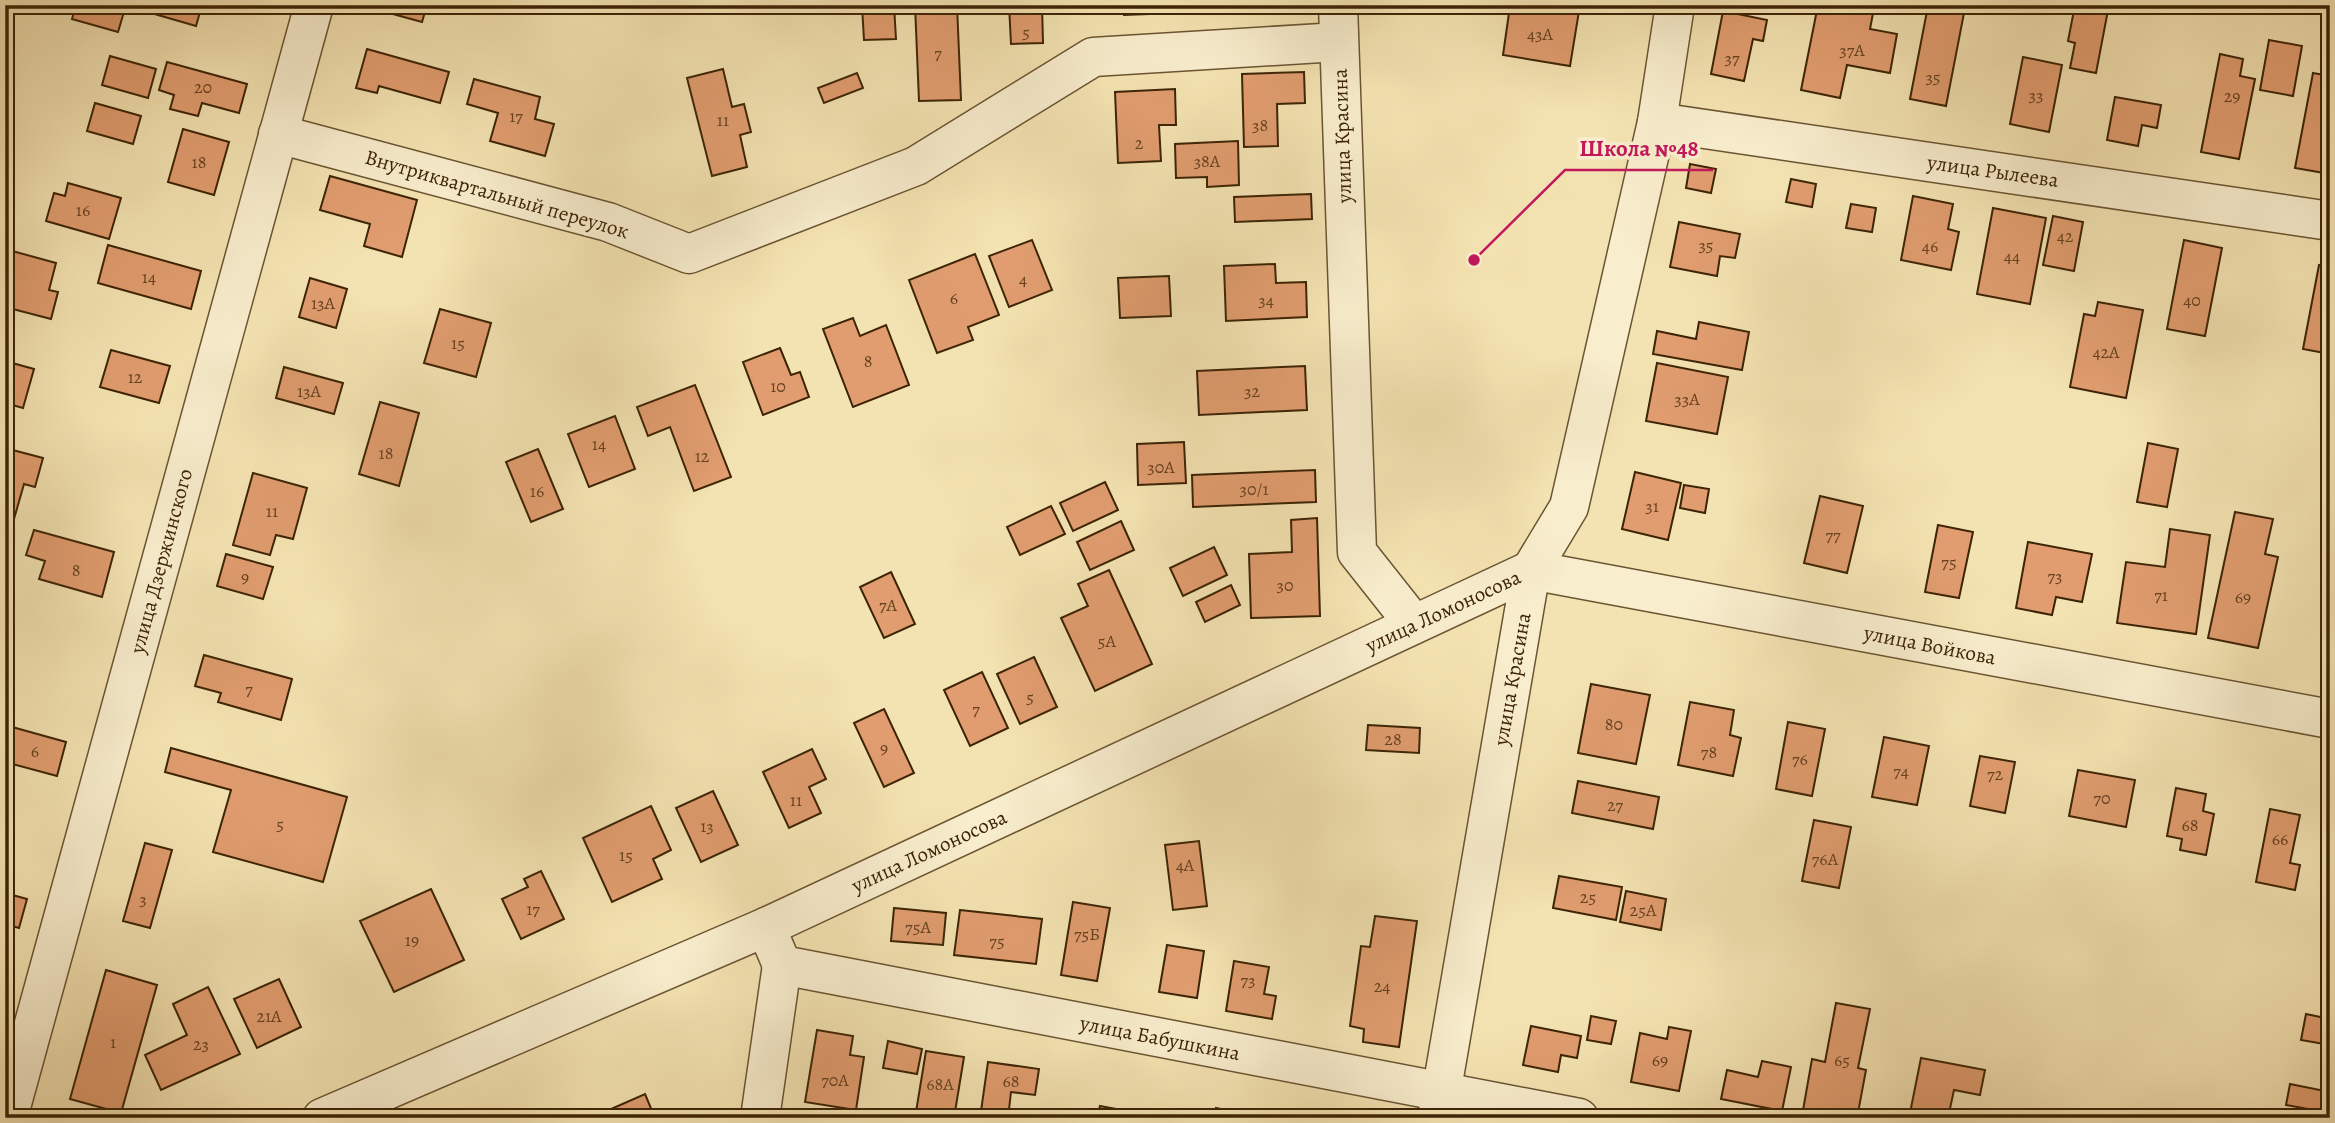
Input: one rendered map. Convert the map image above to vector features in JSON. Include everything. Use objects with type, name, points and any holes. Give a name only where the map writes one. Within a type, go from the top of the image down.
[{"type":"street","name":"улица Дзержинского","points":[[8,1118],[314,5]]},
{"type":"street","name":"улица Красина","points":[[1439,1105],[1531,570],[1569,507],[1657,122],[1675,5]]},
{"type":"street","name":"Внутриквартальный переулок","points":[[278,134],[608,222],[689,254],[916,166],[1093,57],[1338,24]]},
{"type":"street","name":"улица Красина","points":[[1338,24],[1357,552],[1414,624]]},
{"type":"street","name":"улица Рылеева","points":[[1657,122],[2330,221]]},
{"type":"street","name":"улица Ломоносова","points":[[322,1118],[766,927],[1531,570]]},
{"type":"street","name":"улица Войкова","points":[[1531,570],[2330,719]]},
{"type":"street","points":[[760,1118],[782,965],[766,927]]},
{"type":"street","name":"улица Бабушкина","points":[[782,965],[1439,1105],[1579,1118]]},
{"type":"building","points":[[76,5],[126,5],[118,32],[72,19]]},
{"type":"building","points":[[153,5],[202,5],[196,26],[151,13]]},
{"type":"building","points":[[372,5],[427,5],[422,22],[371,8]]},
{"type":"building","points":[[852,5],[894,5],[896,39],[864,40],[862,6]]},
{"type":"building","points":[[915,5],[957,5],[961,100],[919,101]]},
{"type":"building","points":[[1009,5],[1042,5],[1043,43],[1011,44]]},
{"type":"building","points":[[1124,5],[1175,5],[1175,13],[1124,15]]},
{"type":"building","points":[[1460,5],[1580,5],[1570,66],[1503,55],[1509,13]]},
{"type":"building","points":[[1818,5],[1860,5],[1874,8],[1870,29],[1897,34],[1890,73],[1847,65],[1840,98],[1801,90]]},
{"type":"building","points":[[2075,5],[2109,5],[2096,73],[2070,68],[2075,43],[2068,41]]},
{"type":"building","points":[[1928,6],[1964,13],[1946,106],[1910,99]]},
{"type":"building","points":[[1723,11],[1767,20],[1763,41],[1753,39],[1744,81],[1711,74]]},
{"type":"building","points":[[2269,40],[2302,46],[2293,96],[2260,90]]},
{"type":"building","points":[[367,49],[449,72],[440,103],[379,86],[377,93],[356,88]]},
{"type":"building","points":[[2220,54],[2243,59],[2240,76],[2255,79],[2239,159],[2201,152]]},
{"type":"building","points":[[110,56],[156,69],[148,98],[102,85]]},
{"type":"building","points":[[2023,57],[2062,65],[2049,132],[2010,124]]},
{"type":"building","points":[[167,62],[247,84],[239,113],[202,103],[198,116],[170,109],[174,95],[159,90]]},
{"type":"building","points":[[723,69],[732,107],[744,104],[751,132],[740,135],[747,167],[712,176],[687,78]]},
{"type":"building","points":[[1304,72],[1305,103],[1277,104],[1278,146],[1244,147],[1242,74]]},
{"type":"building","points":[[857,73],[863,88],[824,103],[818,88]]},
{"type":"building","points":[[2313,73],[2330,76],[2330,174],[2295,168]]},
{"type":"building","points":[[474,79],[540,97],[535,119],[554,124],[545,156],[490,141],[498,113],[467,104]]},
{"type":"building","points":[[1175,89],[1176,125],[1159,125],[1161,161],[1118,163],[1115,92]]},
{"type":"building","points":[[2115,97],[2161,105],[2157,128],[2142,125],[2138,146],[2107,140]]},
{"type":"building","points":[[95,103],[141,116],[133,144],[87,131]]},
{"type":"building","points":[[183,129],[229,142],[214,195],[168,182]]},
{"type":"building","points":[[1238,141],[1239,185],[1207,187],[1207,177],[1176,178],[1175,144]]},
{"type":"building","points":[[1690,164],[1716,169],[1711,193],[1686,188]]},
{"type":"building","points":[[330,176],[417,200],[402,257],[364,246],[370,224],[320,210]]},
{"type":"building","points":[[1791,179],[1816,184],[1812,207],[1786,202]]},
{"type":"building","points":[[68,183],[121,198],[109,239],[46,221],[54,193],[65,196]]},
{"type":"building","points":[[1311,194],[1312,219],[1235,222],[1234,197]]},
{"type":"building","points":[[1913,196],[1953,204],[1948,229],[1959,232],[1951,270],[1901,260]]},
{"type":"building","points":[[1851,204],[1876,208],[1872,232],[1846,228]]},
{"type":"building","points":[[1993,208],[2046,218],[2030,304],[1977,294]]},
{"type":"building","points":[[2053,216],[2083,222],[2074,271],[2043,265]]},
{"type":"building","points":[[1679,222],[1740,234],[1735,258],[1720,256],[1717,276],[1670,267]]},
{"type":"building","points":[[1032,240],[1052,290],[1009,307],[989,256]]},
{"type":"building","points":[[2184,240],[2222,248],[2205,336],[2167,329]]},
{"type":"building","points":[[108,245],[201,271],[191,309],[98,283]]},
{"type":"building","points":[[5,249],[56,263],[49,290],[58,292],[51,319],[5,307]]},
{"type":"building","points":[[975,254],[999,315],[968,327],[973,340],[937,353],[909,280]]},
{"type":"building","points":[[1275,264],[1276,283],[1306,282],[1307,317],[1226,321],[1224,266]]},
{"type":"building","points":[[2319,265],[2330,267],[2330,354],[2303,349]]},
{"type":"building","points":[[1169,276],[1171,316],[1120,318],[1118,278]]},
{"type":"building","points":[[310,278],[347,289],[336,328],[299,317]]},
{"type":"building","points":[[2098,302],[2143,310],[2126,398],[2070,387],[2084,314],[2095,316]]},
{"type":"building","points":[[440,309],[491,323],[476,377],[424,363]]},
{"type":"building","points":[[853,318],[860,336],[886,325],[909,385],[853,407],[823,329]]},
{"type":"building","points":[[1699,322],[1749,332],[1742,370],[1653,354],[1657,331],[1696,339]]},
{"type":"building","points":[[780,348],[791,375],[800,372],[809,397],[763,415],[743,362]]},
{"type":"building","points":[[111,350],[170,366],[159,403],[100,387]]},
{"type":"building","points":[[5,361],[34,369],[23,408],[5,403]]},
{"type":"building","points":[[1657,363],[1728,377],[1717,434],[1646,421]]},
{"type":"building","points":[[1305,366],[1307,410],[1199,415],[1197,371]]},
{"type":"building","points":[[284,367],[343,383],[334,414],[276,398]]},
{"type":"building","points":[[695,385],[731,477],[694,491],[670,427],[648,436],[637,407]]},
{"type":"building","points":[[380,402],[419,413],[399,486],[359,474]]},
{"type":"building","points":[[615,416],[635,469],[589,487],[568,434]]},
{"type":"building","points":[[1184,442],[1186,483],[1138,485],[1137,444]]},
{"type":"building","points":[[2148,443],[2178,449],[2167,507],[2137,502]]},
{"type":"building","points":[[5,448],[43,458],[35,487],[24,484],[14,519],[5,517]]},
{"type":"building","points":[[538,449],[563,509],[531,522],[506,462]]},
{"type":"building","points":[[1315,470],[1316,502],[1193,507],[1192,475]]},
{"type":"building","points":[[1635,472],[1681,483],[1668,540],[1622,529]]},
{"type":"building","points":[[253,473],[307,488],[293,539],[276,535],[270,555],[233,545]]},
{"type":"building","points":[[1105,482],[1118,510],[1073,531],[1060,503]]},
{"type":"building","points":[[1684,485],[1709,489],[1705,513],[1680,508]]},
{"type":"building","points":[[1820,496],[1863,506],[1847,573],[1804,563]]},
{"type":"building","points":[[1051,506],[1065,534],[1020,555],[1007,527]]},
{"type":"building","points":[[2235,512],[2273,519],[2265,554],[2278,557],[2258,648],[2208,638]]},
{"type":"building","points":[[1317,518],[1320,616],[1251,618],[1249,554],[1292,552],[1291,520]]},
{"type":"building","points":[[1121,521],[1134,550],[1090,570],[1077,542]]},
{"type":"building","points":[[1938,525],[1973,532],[1959,598],[1925,592]]},
{"type":"building","points":[[2170,529],[2210,535],[2196,634],[2117,623],[2126,562],[2165,567]]},
{"type":"building","points":[[34,530],[114,552],[102,597],[39,579],[45,561],[26,555]]},
{"type":"building","points":[[2028,542],[2092,554],[2082,602],[2056,597],[2052,615],[2016,608]]},
{"type":"building","points":[[1214,547],[1227,575],[1183,596],[1170,568]]},
{"type":"building","points":[[226,554],[273,567],[263,599],[217,586]]},
{"type":"building","points":[[1109,570],[1152,664],[1095,691],[1061,618],[1088,606],[1078,584]]},
{"type":"building","points":[[891,572],[915,624],[884,638],[860,587]]},
{"type":"building","points":[[1231,585],[1240,605],[1205,622],[1196,602]]},
{"type":"building","points":[[204,655],[292,679],[281,720],[218,702],[221,693],[195,686]]},
{"type":"building","points":[[1034,657],[1057,707],[1020,724],[997,674]]},
{"type":"building","points":[[982,672],[1008,728],[970,746],[944,690]]},
{"type":"building","points":[[1591,684],[1650,695],[1636,764],[1578,753]]},
{"type":"building","points":[[1690,702],[1734,710],[1730,735],[1741,738],[1733,776],[1678,765]]},
{"type":"building","points":[[884,709],[914,773],[884,787],[854,723]]},
{"type":"building","points":[[1788,722],[1825,729],[1812,796],[1776,789]]},
{"type":"building","points":[[5,725],[66,742],[57,776],[5,762]]},
{"type":"building","points":[[1368,725],[1420,728],[1419,753],[1366,750]]},
{"type":"building","points":[[1884,737],[1929,746],[1917,805],[1872,797]]},
{"type":"building","points":[[171,748],[347,797],[323,882],[213,852],[231,790],[165,772]]},
{"type":"building","points":[[812,749],[826,779],[809,787],[821,813],[789,828],[763,772]]},
{"type":"building","points":[[1980,756],[2015,762],[2005,813],[1970,806]]},
{"type":"building","points":[[2078,770],[2135,780],[2126,827],[2069,816]]},
{"type":"building","points":[[1578,781],[1659,797],[1653,829],[1572,813]]},
{"type":"building","points":[[2176,788],[2206,794],[2203,811],[2214,814],[2206,855],[2180,850],[2182,839],[2167,836]]},
{"type":"building","points":[[713,791],[738,845],[701,862],[676,808]]},
{"type":"building","points":[[651,806],[671,850],[653,859],[662,879],[612,902],[583,838]]},
{"type":"building","points":[[2270,809],[2300,815],[2290,863],[2300,865],[2295,890],[2256,882]]},
{"type":"building","points":[[1814,820],[1851,827],[1839,888],[1802,881]]},
{"type":"building","points":[[1199,841],[1207,906],[1173,910],[1165,845]]},
{"type":"building","points":[[145,843],[172,850],[150,928],[123,921]]},
{"type":"building","points":[[541,871],[564,919],[521,939],[502,899],[528,887],[524,879]]},
{"type":"building","points":[[1559,876],[1622,887],[1616,920],[1553,908]]},
{"type":"building","points":[[431,889],[464,960],[394,992],[360,921]]},
{"type":"building","points":[[1626,891],[1666,899],[1661,930],[1620,922]]},
{"type":"building","points":[[5,893],[27,899],[19,928],[5,924]]},
{"type":"building","points":[[1073,902],[1110,908],[1097,981],[1061,975]]},
{"type":"building","points":[[894,908],[946,913],[943,945],[891,941]]},
{"type":"building","points":[[960,910],[1042,919],[1036,964],[954,955]]},
{"type":"building","points":[[1375,916],[1417,921],[1399,1047],[1363,1042],[1364,1029],[1350,1026],[1361,946],[1370,947]]},
{"type":"building","points":[[1167,945],[1204,951],[1197,998],[1159,992]]},
{"type":"building","points":[[1234,961],[1269,967],[1264,994],[1276,996],[1272,1019],[1226,1011]]},
{"type":"building","points":[[106,970],[157,985],[121,1113],[70,1099]]},
{"type":"building","points":[[279,979],[301,1027],[257,1048],[234,999]]},
{"type":"building","points":[[208,987],[240,1054],[161,1090],[145,1055],[187,1035],[173,1004]]},
{"type":"building","points":[[1836,1003],[1870,1009],[1858,1068],[1866,1070],[1857,1118],[1802,1116],[1812,1059],[1825,1062]]},
{"type":"building","points":[[2306,1014],[2330,1019],[2330,1045],[2301,1040]]},
{"type":"building","points":[[1591,1016],[1616,1021],[1611,1044],[1587,1040]]},
{"type":"building","points":[[1531,1026],[1581,1036],[1577,1058],[1561,1055],[1558,1072],[1523,1065]]},
{"type":"building","points":[[1669,1027],[1691,1031],[1679,1091],[1631,1082],[1640,1033],[1667,1039]]},
{"type":"building","points":[[817,1030],[853,1036],[850,1055],[864,1057],[856,1110],[805,1102]]},
{"type":"building","points":[[888,1041],[922,1049],[917,1074],[883,1068]]},
{"type":"building","points":[[926,1051],[964,1057],[954,1118],[915,1118]]},
{"type":"building","points":[[1921,1058],[1985,1070],[1980,1095],[1954,1090],[1948,1118],[1909,1118]]},
{"type":"building","points":[[1762,1061],[1791,1067],[1782,1111],[1721,1099],[1727,1070],[1758,1077]]},
{"type":"building","points":[[988,1062],[1039,1069],[1035,1095],[1011,1092],[1008,1118],[980,1118]]},
{"type":"building","points":[[2290,1084],[2330,1092],[2330,1113],[2286,1105]]},
{"type":"building","points":[[645,1094],[655,1118],[605,1118],[602,1113]]},
{"type":"building","points":[[1100,1106],[1149,1115],[1149,1118],[1097,1118]]},
{"type":"building","points":[[1216,1108],[1251,1115],[1251,1118],[1215,1118]]},
{"type":"building","points":[[2014,1113],[2037,1118],[2013,1118]]},
{"type":"place","name":"Школа №48","points":[[1474,260]]}]
